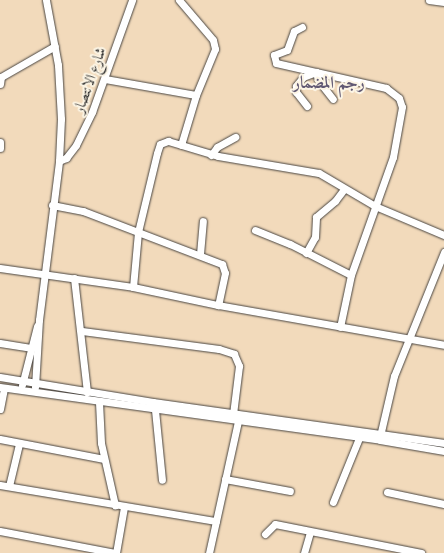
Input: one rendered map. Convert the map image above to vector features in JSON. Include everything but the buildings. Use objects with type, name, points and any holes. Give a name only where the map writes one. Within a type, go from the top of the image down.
[{"type":"street","points":[[35,392],[38,320],[59,161],[60,95],[55,46],[46,0]]},
{"type":"street","name":"شارع الانتصار","points":[[59,161],[66,158],[76,146],[105,79],[132,0]]},
{"type":"street","points":[[180,0],[214,42],[214,56],[196,95],[181,145]]},
{"type":"street","points":[[429,0],[444,2]]},
{"type":"street","points":[[302,27],[294,31],[287,50],[277,53],[273,60],[276,63],[386,88],[402,102],[392,157],[351,275],[340,327]]},
{"type":"street","points":[[0,79],[55,46]]},
{"type":"street","points":[[316,72],[318,80],[333,99]]},
{"type":"street","points":[[307,106],[296,92],[296,86],[304,77],[316,72]]},
{"type":"street","points":[[105,79],[196,95]]},
{"type":"street","points":[[211,155],[217,147],[235,137]]},
{"type":"street","points":[[133,287],[138,232],[158,148],[168,141],[211,155],[312,170],[374,206],[444,235]]},
{"type":"street","points":[[0,142],[0,148]]},
{"type":"street","points":[[306,253],[315,237],[316,217],[335,201],[344,189]]},
{"type":"street","points":[[52,205],[83,211],[200,254],[225,267],[218,305]]},
{"type":"street","points":[[200,254],[203,221]]},
{"type":"street","points":[[255,230],[351,275]]},
{"type":"street","points":[[380,436],[390,392],[409,338],[444,252]]},
{"type":"street","points":[[0,268],[133,287],[218,305],[444,345]]},
{"type":"street","points":[[74,278],[82,330],[88,392]]},
{"type":"street","points":[[22,390],[38,320]]},
{"type":"street","points":[[82,330],[219,349],[234,354],[239,366],[233,414]]},
{"type":"street","points":[[0,343],[31,348]]},
{"type":"street","points":[[0,377],[35,384],[380,436],[444,443]]},
{"type":"street","points":[[0,409],[2,388],[359,438],[380,436],[444,451]]},
{"type":"street","points":[[99,402],[98,421],[104,459],[115,505]]},
{"type":"street","points":[[155,410],[162,480]]},
{"type":"street","points":[[209,553],[238,421]]},
{"type":"street","points":[[333,502],[359,438]]},
{"type":"street","points":[[0,439],[19,444],[104,459]]},
{"type":"street","points":[[9,486],[19,444]]},
{"type":"street","points":[[225,479],[290,491]]},
{"type":"street","points":[[0,485],[124,507],[216,521]]},
{"type":"street","points":[[387,492],[444,504]]},
{"type":"street","points":[[0,531],[115,553],[124,507]]},
{"type":"street","points":[[265,534],[275,524],[421,553]]},
{"type":"street","points":[[304,553],[310,532]]},
{"type":"district","name":"رجم المضمار","points":[[329,83]]}]
